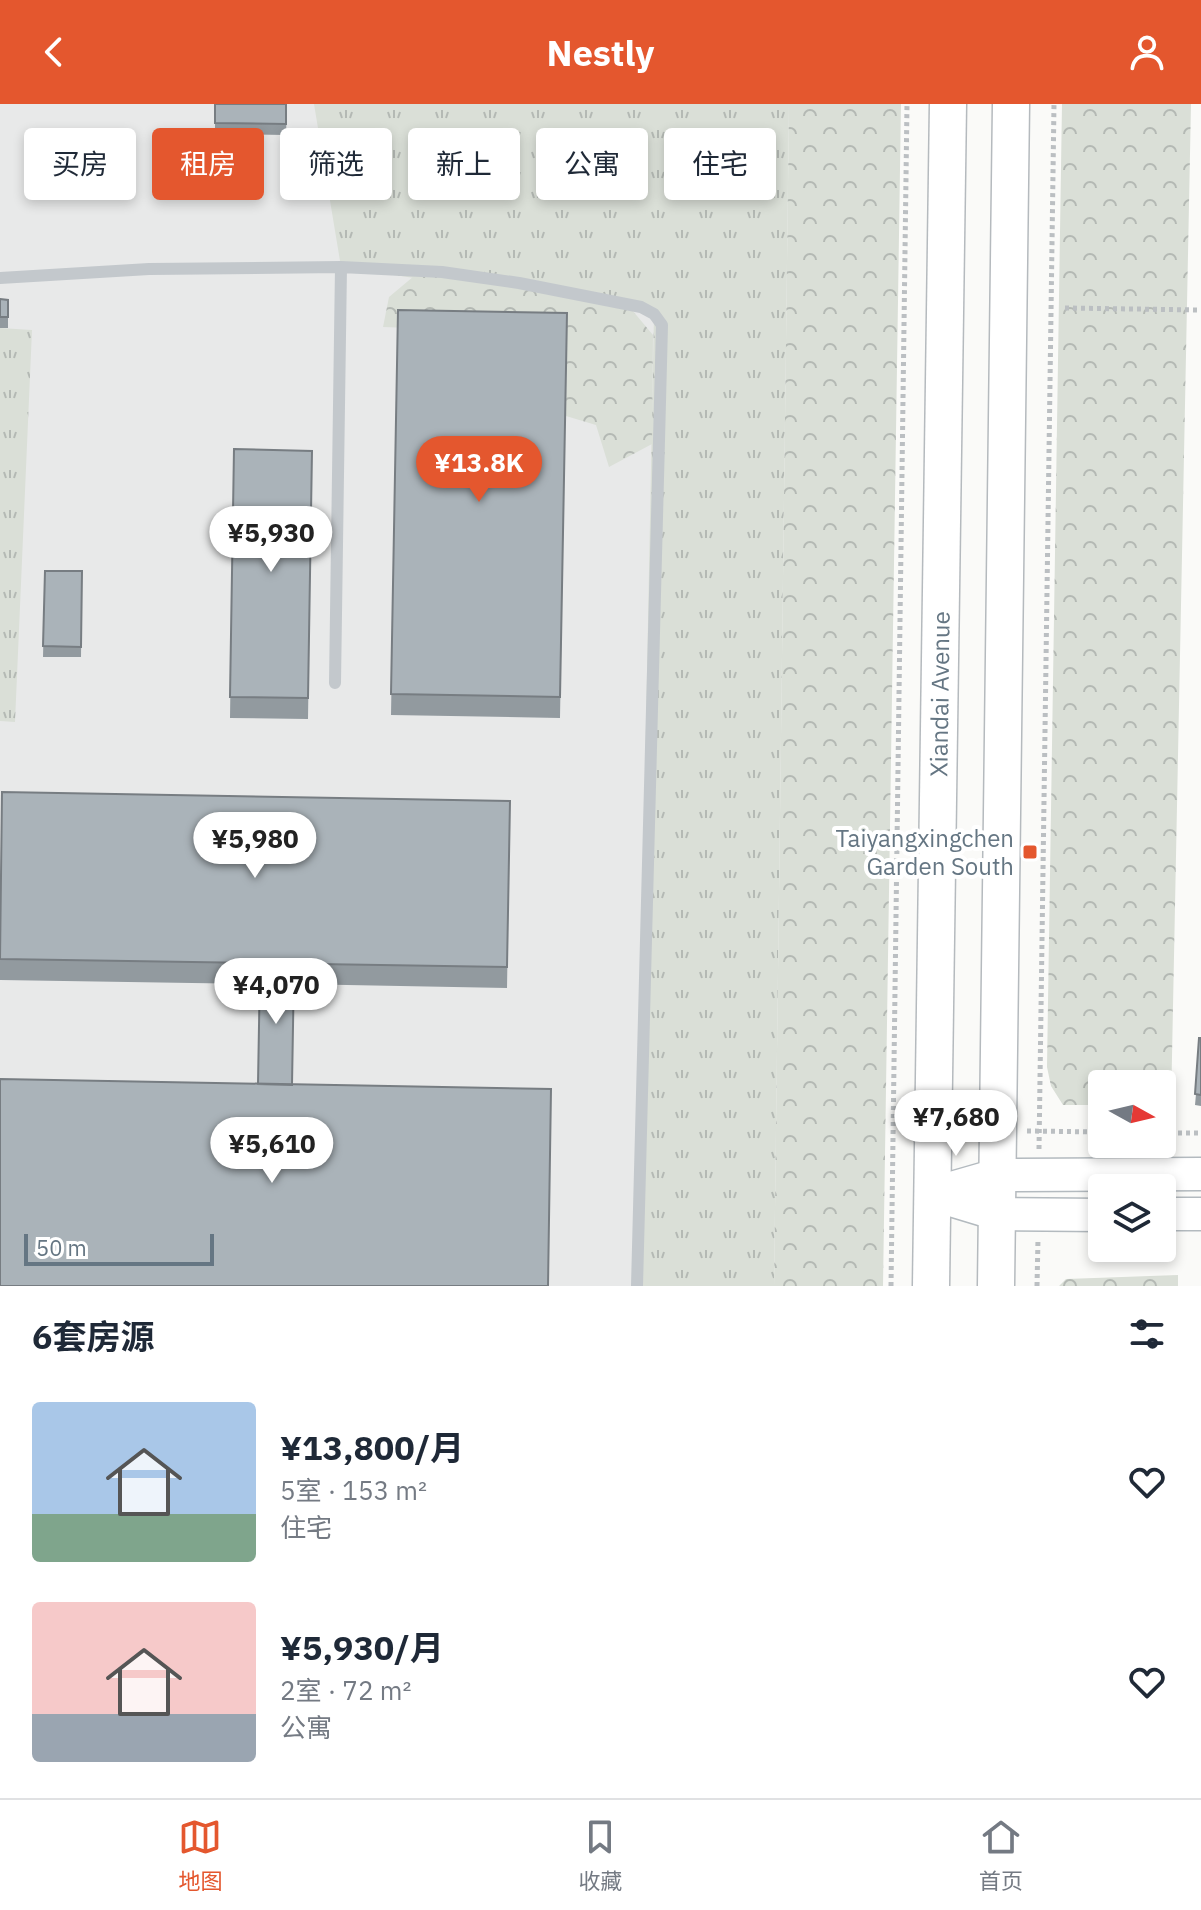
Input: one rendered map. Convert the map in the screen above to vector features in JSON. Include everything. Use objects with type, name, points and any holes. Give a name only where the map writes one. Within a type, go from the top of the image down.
[{"type":"main road","name":"Xiandai Avenue","points":[[931,1286],[948,104]]},
{"type":"main road","points":[[996,1286],[1011,104]]},
{"type":"main road","points":[[931,1194],[997,1175],[1201,1174]]},
{"type":"main road","points":[[931,1194],[997,1214],[1088,1215]]},
{"type":"main road","points":[[1176,1214],[1201,1214]]},
{"type":"lane","points":[[335,683],[341,267]]},
{"type":"lane","points":[[0,278],[149,269],[341,267],[442,272],[519,283],[641,307],[654,314],[662,325],[637,1286]]},
{"type":"path","points":[[891,1286],[907,104]]},
{"type":"path","points":[[1038,1173],[1054,104]]},
{"type":"path","points":[[1065,308],[1201,310]]},
{"type":"path","points":[[1176,1133],[1201,1133]]},
{"type":"path","points":[[1037,1286],[1038,1215]]},
{"type":"shaded area","points":[[0,104],[789,104],[774,1286],[0,1286]]},
{"type":"green space","points":[[314,104],[789,104],[774,1286],[635,1286],[654,314],[341,267],[330,200],[392,200],[392,128],[318,128]]},
{"type":"green space","points":[[789,104],[901,104],[883,1286],[774,1286]]},
{"type":"green space","points":[[1062,104],[1191,104],[1172,1070],[1088,1070],[1088,1105],[1063,1105],[1051,1086],[1047,1067]]},
{"type":"green space","points":[[420,271],[627,304],[653,335],[652,444],[609,467],[596,425],[566,416],[567,334],[383,327],[389,297]]},
{"type":"green space","points":[[0,328],[32,330],[15,722],[0,721]]},
{"type":"green space","points":[[1178,1275],[1178,1286],[1059,1286],[1066,1279]]},
{"type":"building","points":[[215,104],[286,104],[286,124],[215,123]]},
{"type":"building","points":[[0,299],[8,300],[8,317],[0,317]]},
{"type":"building","points":[[398,310],[567,313],[560,697],[391,694]]},
{"type":"building","points":[[234,449],[312,451],[308,698],[230,697]]},
{"type":"building","points":[[45,571],[82,571],[81,647],[43,646]]},
{"type":"building","points":[[2,792],[510,801],[507,967],[0,959]]},
{"type":"building","points":[[260,968],[294,968],[292,1085],[258,1084]]},
{"type":"building","points":[[1201,1038],[1201,1095],[1195,1094]]},
{"type":"building","points":[[0,1079],[551,1089],[548,1286],[0,1286]]},
{"type":"place","name":"Taiyangxingchen Garden South","points":[[1030,852]]}]
